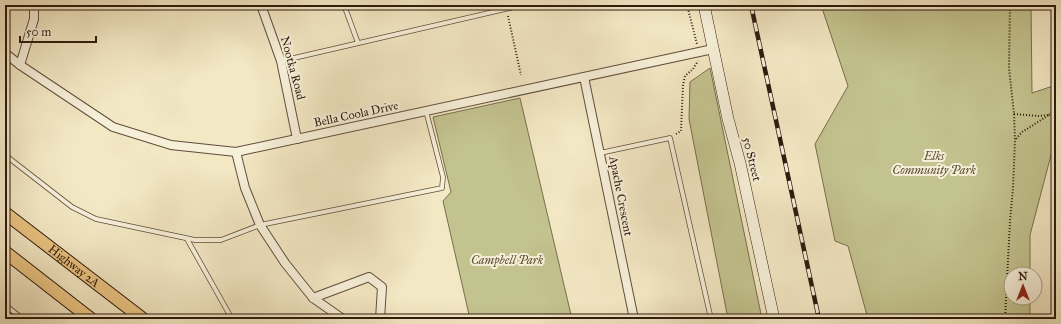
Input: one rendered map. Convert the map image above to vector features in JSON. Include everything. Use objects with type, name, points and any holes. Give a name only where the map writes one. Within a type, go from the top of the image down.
[{"type":"main road","name":"50 Street","points":[[704,5],[728,119],[740,163],[774,319]]},
{"type":"main road","name":"Highway 2A","points":[[5,213],[143,319]]},
{"type":"main road","points":[[5,252],[91,319]]},
{"type":"street","points":[[20,66],[34,20],[34,5]]},
{"type":"street","name":"Nootka Road","points":[[261,5],[281,61],[297,139]]},
{"type":"street","name":"Bella Coola Drive","points":[[5,53],[20,66],[113,127],[172,145],[236,152],[713,49]]},
{"type":"street","name":"Apache Crescent","points":[[584,77],[634,319]]},
{"type":"street","points":[[236,152],[245,188],[260,225],[285,263],[313,298],[343,319]]},
{"type":"street","points":[[313,298],[369,277],[382,287],[380,319]]},
{"type":"lane","points":[[344,5],[358,43]]},
{"type":"lane","points":[[281,61],[506,7],[523,5]]},
{"type":"lane","points":[[5,155],[72,207],[96,219],[187,239],[221,240],[260,225],[442,188],[443,177],[426,111]]},
{"type":"lane","points":[[600,153],[670,138],[710,319]]},
{"type":"lane","points":[[187,239],[232,319]]},
{"type":"lane","points":[[5,305],[23,319]]},
{"type":"path","points":[[670,138],[681,130],[683,85],[685,76],[693,69],[698,61],[699,52],[687,5]]},
{"type":"path","points":[[1005,319],[1010,221],[1014,188],[1015,140],[1009,68],[1010,5]]},
{"type":"path","points":[[506,7],[521,75]]},
{"type":"path","points":[[1015,140],[1022,132],[1050,114],[1056,108]]},
{"type":"path","points":[[1014,114],[1038,116],[1050,114]]},
{"type":"green space","name":"Elks Community Park","points":[[821,5],[1031,5],[1032,93],[1056,85],[1056,136],[1030,235],[1030,266],[1003,266],[1003,306],[1030,306],[1030,319],[868,319],[848,246],[835,241],[815,144],[848,86]]},
{"type":"green space","points":[[710,68],[762,319],[728,319],[689,119],[690,82]]},
{"type":"green space","name":"Campbell Park","points":[[520,98],[572,319],[470,319],[443,201],[451,192],[433,117]]},
{"type":"railway","points":[[751,5],[819,319]]}]
